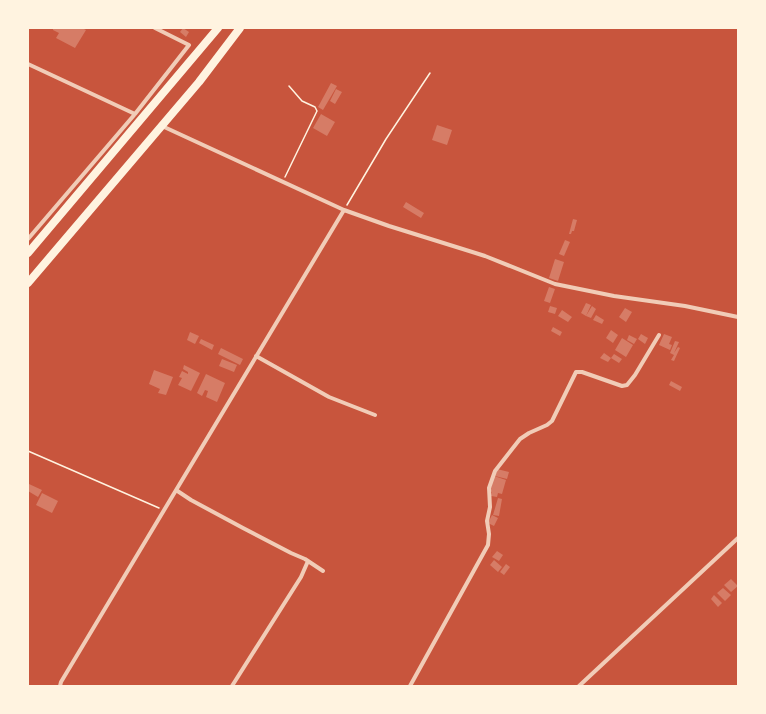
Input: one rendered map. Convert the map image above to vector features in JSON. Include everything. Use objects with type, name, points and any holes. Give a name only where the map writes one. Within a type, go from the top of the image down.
[{"type":"highway","points":[[28,253],[218,28]]},
{"type":"highway","points":[[28,283],[199,82],[240,28]]},
{"type":"street","points":[[28,239],[136,114],[189,45],[155,28]]},
{"type":"street","points":[[28,64],[136,114]]},
{"type":"street","points":[[162,126],[344,210],[389,226],[478,253],[555,284],[614,296],[685,306],[738,317]]},
{"type":"street","points":[[60,686],[344,210]]},
{"type":"street","points":[[410,686],[488,545],[489,534],[487,521],[490,507],[489,488],[495,471],[520,439],[552,421],[576,372],[582,372],[622,386],[627,385],[635,375],[659,335]]},
{"type":"street","points":[[256,356],[330,397],[375,415]]},
{"type":"street","points":[[176,490],[191,500],[308,561],[323,571]]},
{"type":"street","points":[[579,686],[738,538]]},
{"type":"street","points":[[232,686],[301,577],[308,561]]},
{"type":"path","points":[[344,210],[386,139],[430,73]]},
{"type":"path","points":[[282,182],[317,111],[315,107],[302,101],[288,86]]},
{"type":"path","points":[[28,451],[164,510]]},
{"type":"building","points":[[53,28],[82,28],[86,30],[75,48],[56,38],[59,33],[53,30]]},
{"type":"building","points":[[183,28],[189,32],[186,37],[180,32]]},
{"type":"building","points":[[331,83],[337,86],[323,110],[318,107]]},
{"type":"building","points":[[336,89],[342,92],[335,104],[330,101]]},
{"type":"building","points":[[321,114],[335,122],[327,136],[313,128]]},
{"type":"building","points":[[437,125],[452,130],[447,145],[432,140]]},
{"type":"building","points":[[406,202],[424,213],[421,218],[403,207]]},
{"type":"building","points":[[573,219],[577,220],[574,231],[569,234]]},
{"type":"building","points":[[565,240],[570,242],[564,256],[559,254]]},
{"type":"building","points":[[555,259],[564,262],[558,281],[549,278]]},
{"type":"building","points":[[549,287],[555,289],[550,303],[544,301]]},
{"type":"building","points":[[586,303],[591,305],[586,316],[581,313]]},
{"type":"building","points":[[550,306],[557,308],[555,314],[548,312]]},
{"type":"building","points":[[592,306],[596,309],[591,318],[586,316]]},
{"type":"building","points":[[625,308],[632,312],[626,322],[619,317]]},
{"type":"building","points":[[562,310],[572,317],[568,322],[558,316]]},
{"type":"building","points":[[596,315],[604,320],[602,324],[593,320]]},
{"type":"building","points":[[553,327],[562,332],[560,336],[551,331]]},
{"type":"building","points":[[611,330],[618,335],[613,343],[606,338]]},
{"type":"building","points":[[190,332],[199,336],[195,344],[187,340]]},
{"type":"building","points":[[641,334],[648,338],[645,344],[638,339]]},
{"type":"building","points":[[664,334],[672,337],[669,344],[672,345],[670,350],[659,345]]},
{"type":"building","points":[[629,335],[637,339],[634,344],[627,340]]},
{"type":"building","points":[[622,338],[633,345],[626,357],[615,350]]},
{"type":"building","points":[[201,339],[214,345],[212,350],[199,343]]},
{"type":"building","points":[[675,341],[679,342],[674,353],[678,347],[680,348],[674,361],[671,360],[674,355],[670,353]]},
{"type":"building","points":[[221,348],[243,359],[240,365],[218,354]]},
{"type":"building","points":[[604,353],[611,358],[608,362],[600,358]]},
{"type":"building","points":[[614,354],[622,359],[619,363],[611,358]]},
{"type":"building","points":[[222,359],[237,365],[234,372],[219,366]]},
{"type":"building","points":[[184,365],[200,373],[191,391],[178,385],[182,378],[179,377],[182,371],[188,374],[188,372],[183,369]]},
{"type":"building","points":[[154,370],[173,377],[166,395],[158,393],[160,389],[149,384]]},
{"type":"building","points":[[206,374],[225,383],[217,402],[206,397],[208,391],[205,390],[202,396],[197,393]]},
{"type":"building","points":[[671,381],[682,387],[680,391],[669,385]]},
{"type":"building","points":[[497,469],[509,472],[507,479],[495,476]]},
{"type":"building","points":[[494,476],[506,480],[502,494],[498,493],[497,497],[491,496],[492,492],[490,491]]},
{"type":"building","points":[[29,484],[42,490],[38,497],[28,491]]},
{"type":"building","points":[[42,493],[58,501],[52,513],[36,505]]},
{"type":"building","points":[[498,498],[502,499],[499,516],[493,515]]},
{"type":"building","points":[[492,515],[498,518],[494,526],[488,523]]},
{"type":"building","points":[[497,551],[503,555],[499,561],[492,557]]},
{"type":"building","points":[[494,560],[502,567],[498,572],[490,565]]},
{"type":"building","points":[[506,564],[510,567],[504,575],[500,572]]},
{"type":"building","points":[[731,579],[738,586],[731,592],[724,585]]},
{"type":"building","points":[[723,588],[731,595],[725,601],[717,593]]},
{"type":"building","points":[[714,595],[722,603],[718,607],[711,599]]}]
